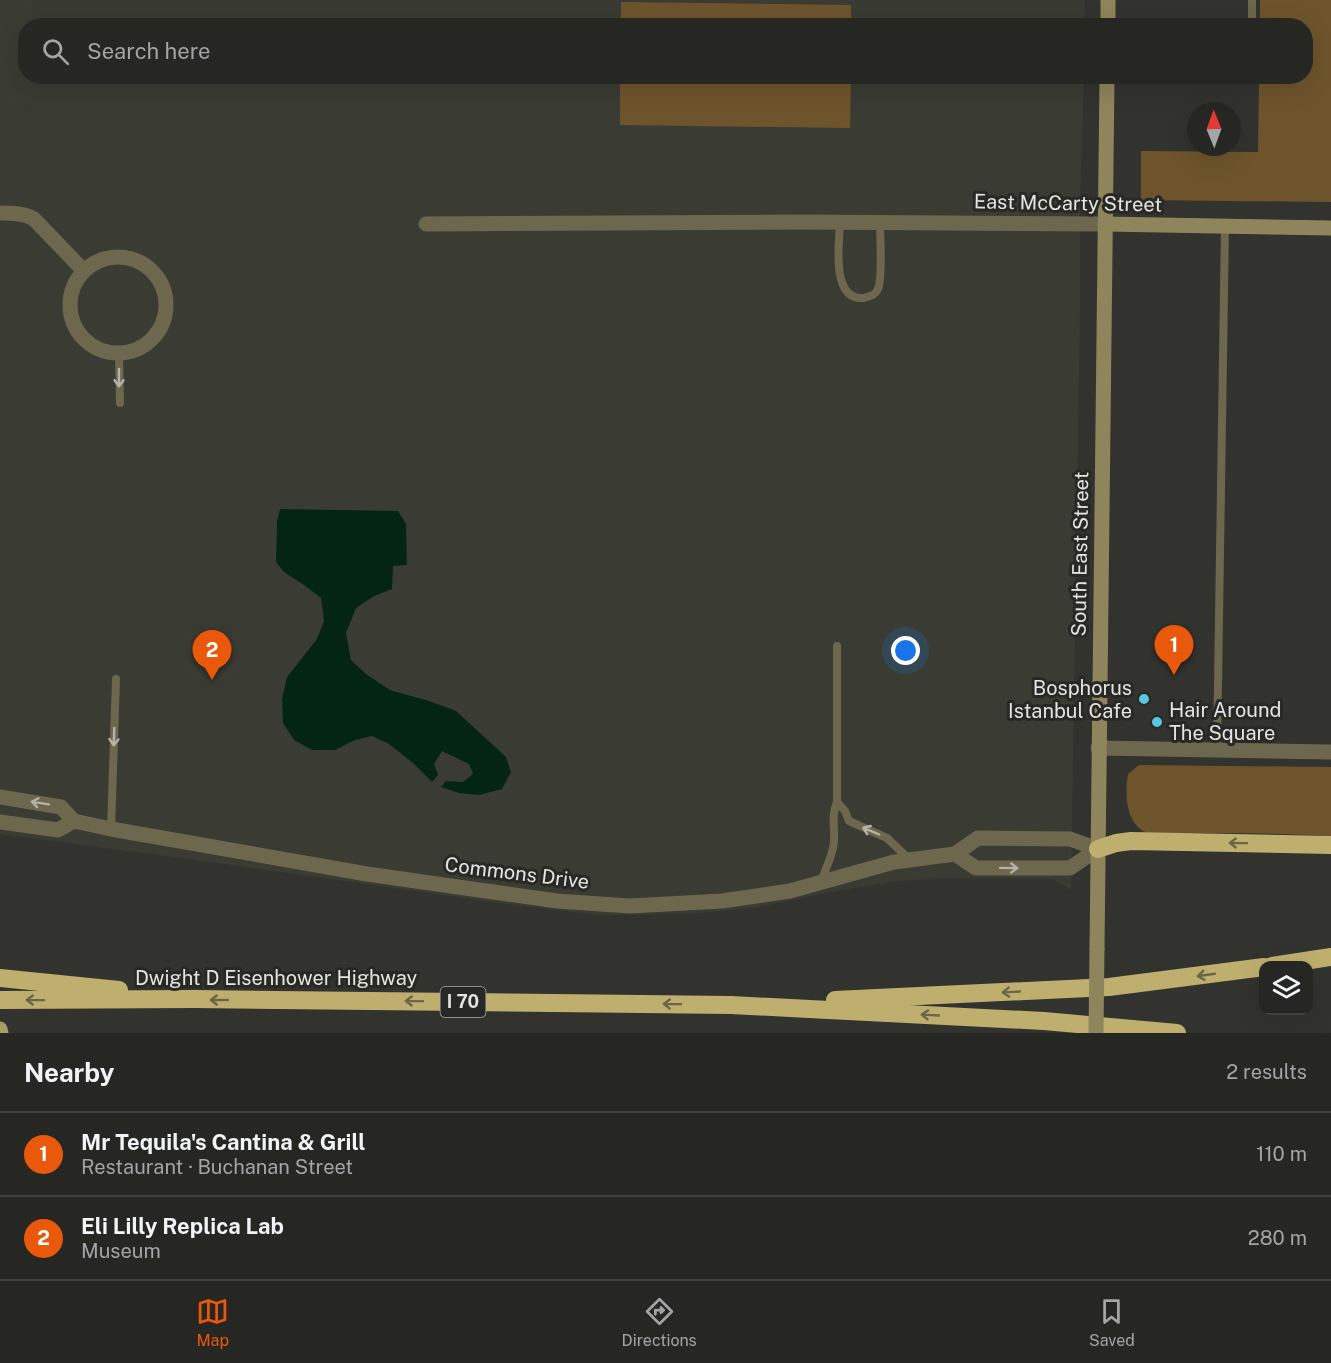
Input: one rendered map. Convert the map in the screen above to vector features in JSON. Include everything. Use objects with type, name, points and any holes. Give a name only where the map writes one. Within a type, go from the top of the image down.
[{"type":"highway","points":[[1098,849],[1131,841],[1331,845]]},
{"type":"highway","points":[[1305,961],[1331,957]]},
{"type":"highway","points":[[731,1005],[1109,987],[1259,968]]},
{"type":"highway","points":[[0,978],[195,999]]},
{"type":"highway","name":"Dwight D Eisenhower Highway","points":[[0,1000],[195,999],[731,1005]]},
{"type":"highway","name":"I 70","points":[[731,1005],[1044,1021],[1177,1033]]},
{"type":"main road","points":[[1108,0],[1108,18]]},
{"type":"main road","name":"South East Street","points":[[1096,1033],[1107,84]]},
{"type":"main road","name":"East McCarty Street","points":[[1105,224],[1331,228]]},
{"type":"street","points":[[0,213],[23,214],[34,219],[84,271]]},
{"type":"street","name":"East McCarty Street","points":[[426,224],[804,222],[1105,224]]},
{"type":"street","points":[[115,257],[137,261],[147,267],[161,284],[166,304],[159,332],[150,342],[132,352],[120,354],[108,353],[89,344],[73,325],[70,312],[70,298],[76,281],[84,271],[94,263],[115,257]]},
{"type":"street","points":[[1098,748],[1331,752]]},
{"type":"street","points":[[0,797],[61,807],[74,821],[58,830],[0,822]]},
{"type":"street","name":"Commons Drive","points":[[74,821],[367,874],[583,904],[630,906],[722,901],[790,891],[909,859],[955,854]]},
{"type":"street","points":[[978,838],[1070,839],[1098,849],[1070,868],[976,868],[955,854],[978,838]]},
{"type":"lane","points":[[1252,0],[1252,18]]},
{"type":"lane","points":[[840,223],[839,273],[841,282],[845,291],[851,296],[865,298],[874,295],[878,289],[880,223]]},
{"type":"lane","points":[[1217,750],[1225,226]]},
{"type":"lane","points":[[120,354],[120,403]]},
{"type":"lane","points":[[820,882],[835,843],[833,812],[837,802],[837,646]]},
{"type":"lane","points":[[111,829],[116,679]]},
{"type":"lane","points":[[837,802],[845,811],[849,821],[887,838],[909,859]]},
{"type":"shaded area","points":[[0,0],[1085,0],[1084,18],[18,18],[18,84],[1084,84],[1080,202],[1071,890],[1053,879],[944,878],[898,881],[755,908],[686,914],[597,915],[0,834]]},
{"type":"shaded area","points":[[1260,0],[1331,0],[1331,202],[1141,200],[1141,151],[1187,151],[1187,156],[1241,156],[1241,152],[1258,152],[1259,84],[1313,84],[1313,18],[1260,18]]},
{"type":"shaded area","points":[[621,2],[851,5],[851,18],[621,18]]},
{"type":"shaded area","points":[[620,84],[851,84],[850,128],[620,125]]},
{"type":"shaded area","points":[[280,509],[398,511],[406,524],[407,565],[393,566],[392,589],[374,596],[356,608],[346,633],[351,660],[366,674],[390,690],[456,711],[506,757],[511,772],[502,789],[479,795],[459,793],[441,787],[446,781],[463,782],[473,774],[469,764],[442,751],[434,764],[438,775],[432,782],[389,744],[372,736],[355,740],[335,750],[312,750],[294,740],[283,723],[282,699],[287,677],[317,639],[324,621],[321,598],[284,572],[276,562],[277,521]]},
{"type":"shaded area","points":[[1139,765],[1331,767],[1331,836],[1145,832],[1136,825],[1127,804],[1128,774]]},
{"type":"place","name":"Mr Tequila's Cantina & Grill","points":[[1174,675]]},
{"type":"place","name":"Eli Lilly Replica Lab","points":[[212,680]]},
{"type":"place","name":"Bosphorus Istanbul Cafe","points":[[1144,699]]},
{"type":"place","name":"Hair Around The Square","points":[[1157,722]]}]
